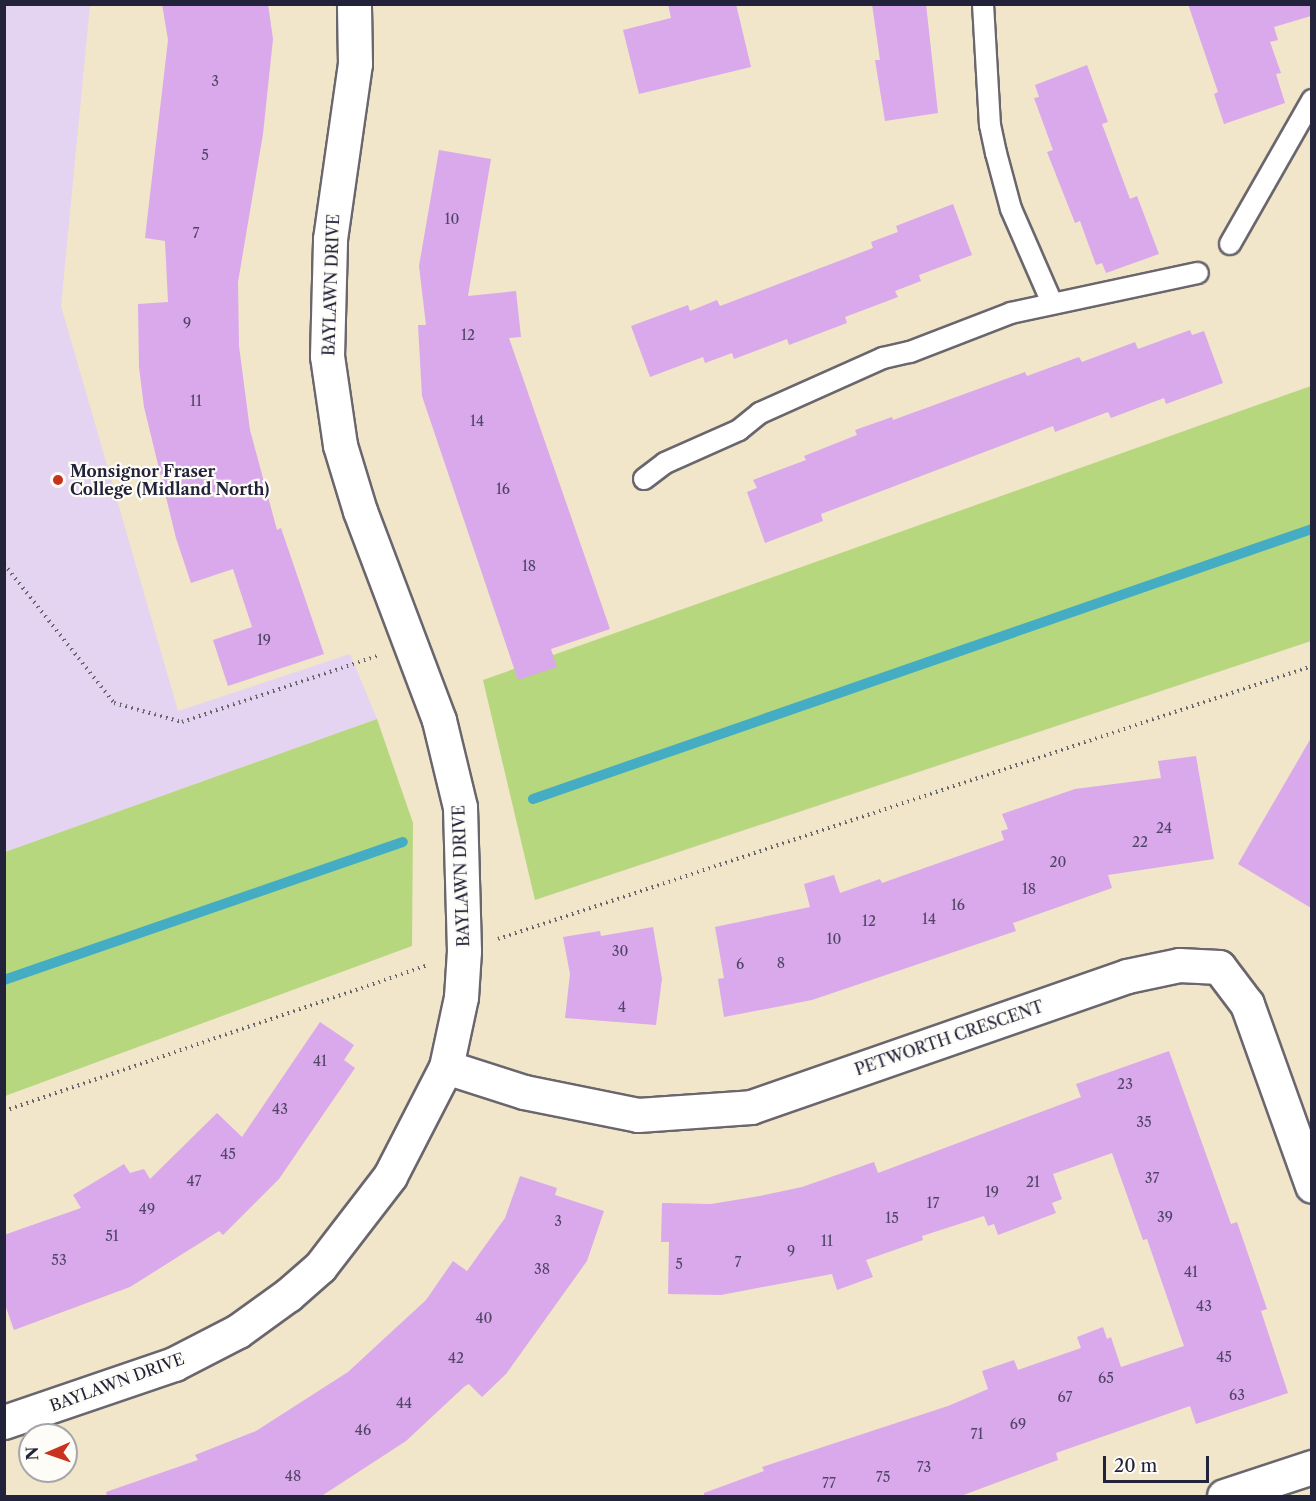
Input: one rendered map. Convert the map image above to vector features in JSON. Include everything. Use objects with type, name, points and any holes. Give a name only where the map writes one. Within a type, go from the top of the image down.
[{"type":"street","name":"BAYLAWN DRIVE","points":[[4,1422],[174,1364],[238,1331],[288,1295],[320,1267],[390,1176],[446,1067],[461,998],[464,951],[460,807],[440,720],[360,511],[340,445],[327,356],[330,239],[355,64],[354,4]]},
{"type":"street","name":"PETWORTH CRESCENT","points":[[446,1067],[524,1092],[638,1115],[751,1107],[1127,976],[1179,965],[1219,967],[1247,1004],[1311,1186]]},
{"type":"street","points":[[1224,1497],[1311,1467]]},
{"type":"lane","points":[[983,4],[990,125],[996,153],[1011,209],[1052,303]]},
{"type":"lane","points":[[1230,244],[1311,100]]},
{"type":"lane","points":[[644,479],[664,463],[739,430],[760,413],[883,358],[1052,303],[1198,273]]},
{"type":"path","points":[[4,564],[114,702],[182,722],[412,643]]},
{"type":"path","points":[[4,1111],[464,951],[1311,666]]},
{"type":"shaded area","name":"Monsignor Fraser College (Midland North)","points":[[5,5],[90,5],[61,306],[178,711],[350,654],[377,719],[5,852]]},
{"type":"green space","points":[[1311,386],[1311,641],[535,900],[483,680]]},
{"type":"green space","points":[[377,719],[413,823],[412,946],[5,1096],[5,852]]},
{"type":"building","points":[[162,4],[268,4],[273,39],[263,134],[238,282],[239,346],[250,430],[277,530],[281,528],[324,654],[228,686],[213,640],[252,627],[233,569],[191,583],[176,538],[144,407],[139,367],[138,304],[168,302],[165,241],[145,238],[168,40]]},
{"type":"building","points":[[668,4],[736,4],[751,67],[639,94],[623,30],[671,18]]},
{"type":"building","points":[[872,4],[926,4],[938,113],[885,121],[875,60],[880,60]]},
{"type":"building","points":[[1188,4],[1311,4],[1311,16],[1274,27],[1278,40],[1270,42],[1281,73],[1276,74],[1285,103],[1224,124],[1214,94],[1218,92]]},
{"type":"building","points":[[1087,65],[1108,122],[1102,124],[1130,199],[1137,196],[1159,254],[1106,273],[1102,263],[1096,265],[1080,221],[1075,223],[1047,152],[1053,150],[1034,98],[1039,97],[1035,85]]},
{"type":"building","points":[[439,150],[491,159],[468,296],[516,291],[521,337],[509,338],[610,629],[551,649],[557,667],[518,680],[422,396],[418,325],[426,325],[419,266]]},
{"type":"building","points":[[953,204],[972,255],[919,275],[921,281],[895,291],[898,297],[845,317],[847,323],[789,345],[787,339],[734,359],[732,353],[705,363],[703,357],[650,377],[631,326],[688,305],[690,311],[717,300],[720,306],[797,277],[873,248],[871,242],[898,232],[896,226]]},
{"type":"building","points":[[1190,330],[1192,335],[1204,331],[1223,383],[1166,404],[1164,398],[1111,418],[1108,412],[1055,432],[1053,426],[821,514],[823,521],[765,543],[747,492],[757,488],[753,480],[806,460],[804,456],[857,435],[855,430],[892,417],[893,420],[1025,372],[1027,376],[1079,357],[1082,362],[1135,342],[1138,349]]},
{"type":"building","points":[[1311,738],[1311,908],[1238,864]]},
{"type":"building","points":[[1196,756],[1214,859],[1108,875],[1112,888],[1013,923],[1016,931],[812,1000],[724,1017],[718,979],[724,978],[715,927],[810,907],[804,884],[834,875],[840,893],[880,879],[882,883],[1004,840],[1001,831],[1008,829],[1002,814],[1075,789],[1161,778],[1158,761]]},
{"type":"building","points":[[653,927],[662,979],[656,1025],[565,1018],[570,974],[563,937],[600,931],[601,936]]},
{"type":"building","points":[[320,1022],[354,1045],[344,1060],[355,1068],[279,1179],[223,1235],[219,1231],[130,1287],[14,1330],[4,1302],[4,1235],[81,1208],[73,1195],[124,1164],[130,1173],[144,1169],[150,1179],[217,1113],[242,1137]]},
{"type":"building","points":[[1169,1051],[1231,1224],[1237,1222],[1267,1309],[1261,1311],[1288,1393],[1196,1424],[1190,1406],[1056,1453],[1058,1460],[958,1497],[704,1497],[704,1493],[764,1471],[762,1467],[948,1406],[988,1389],[982,1371],[1014,1360],[1018,1370],[1081,1348],[1077,1337],[1103,1327],[1107,1339],[1111,1337],[1121,1367],[1184,1346],[1147,1239],[1143,1240],[1112,1153],[1053,1174],[1062,1199],[1052,1203],[1056,1213],[998,1235],[994,1224],[988,1226],[984,1216],[922,1236],[923,1240],[866,1260],[873,1277],[837,1290],[832,1274],[721,1295],[668,1294],[669,1242],[661,1242],[662,1203],[711,1204],[760,1196],[802,1187],[874,1162],[878,1173],[1081,1097],[1076,1084]]},
{"type":"building","points":[[520,1176],[557,1188],[555,1195],[604,1211],[587,1261],[506,1374],[482,1397],[469,1384],[465,1386],[406,1441],[320,1497],[107,1497],[106,1492],[198,1460],[195,1455],[256,1431],[348,1372],[426,1300],[453,1261],[467,1271],[505,1218]]},
{"type":"waterway","points":[[533,799],[1312,529]]},
{"type":"waterway","points":[[4,980],[403,842]]},
{"type":"place","name":"Monsignor Fraser College (Midland North)","points":[[58,480]]}]
